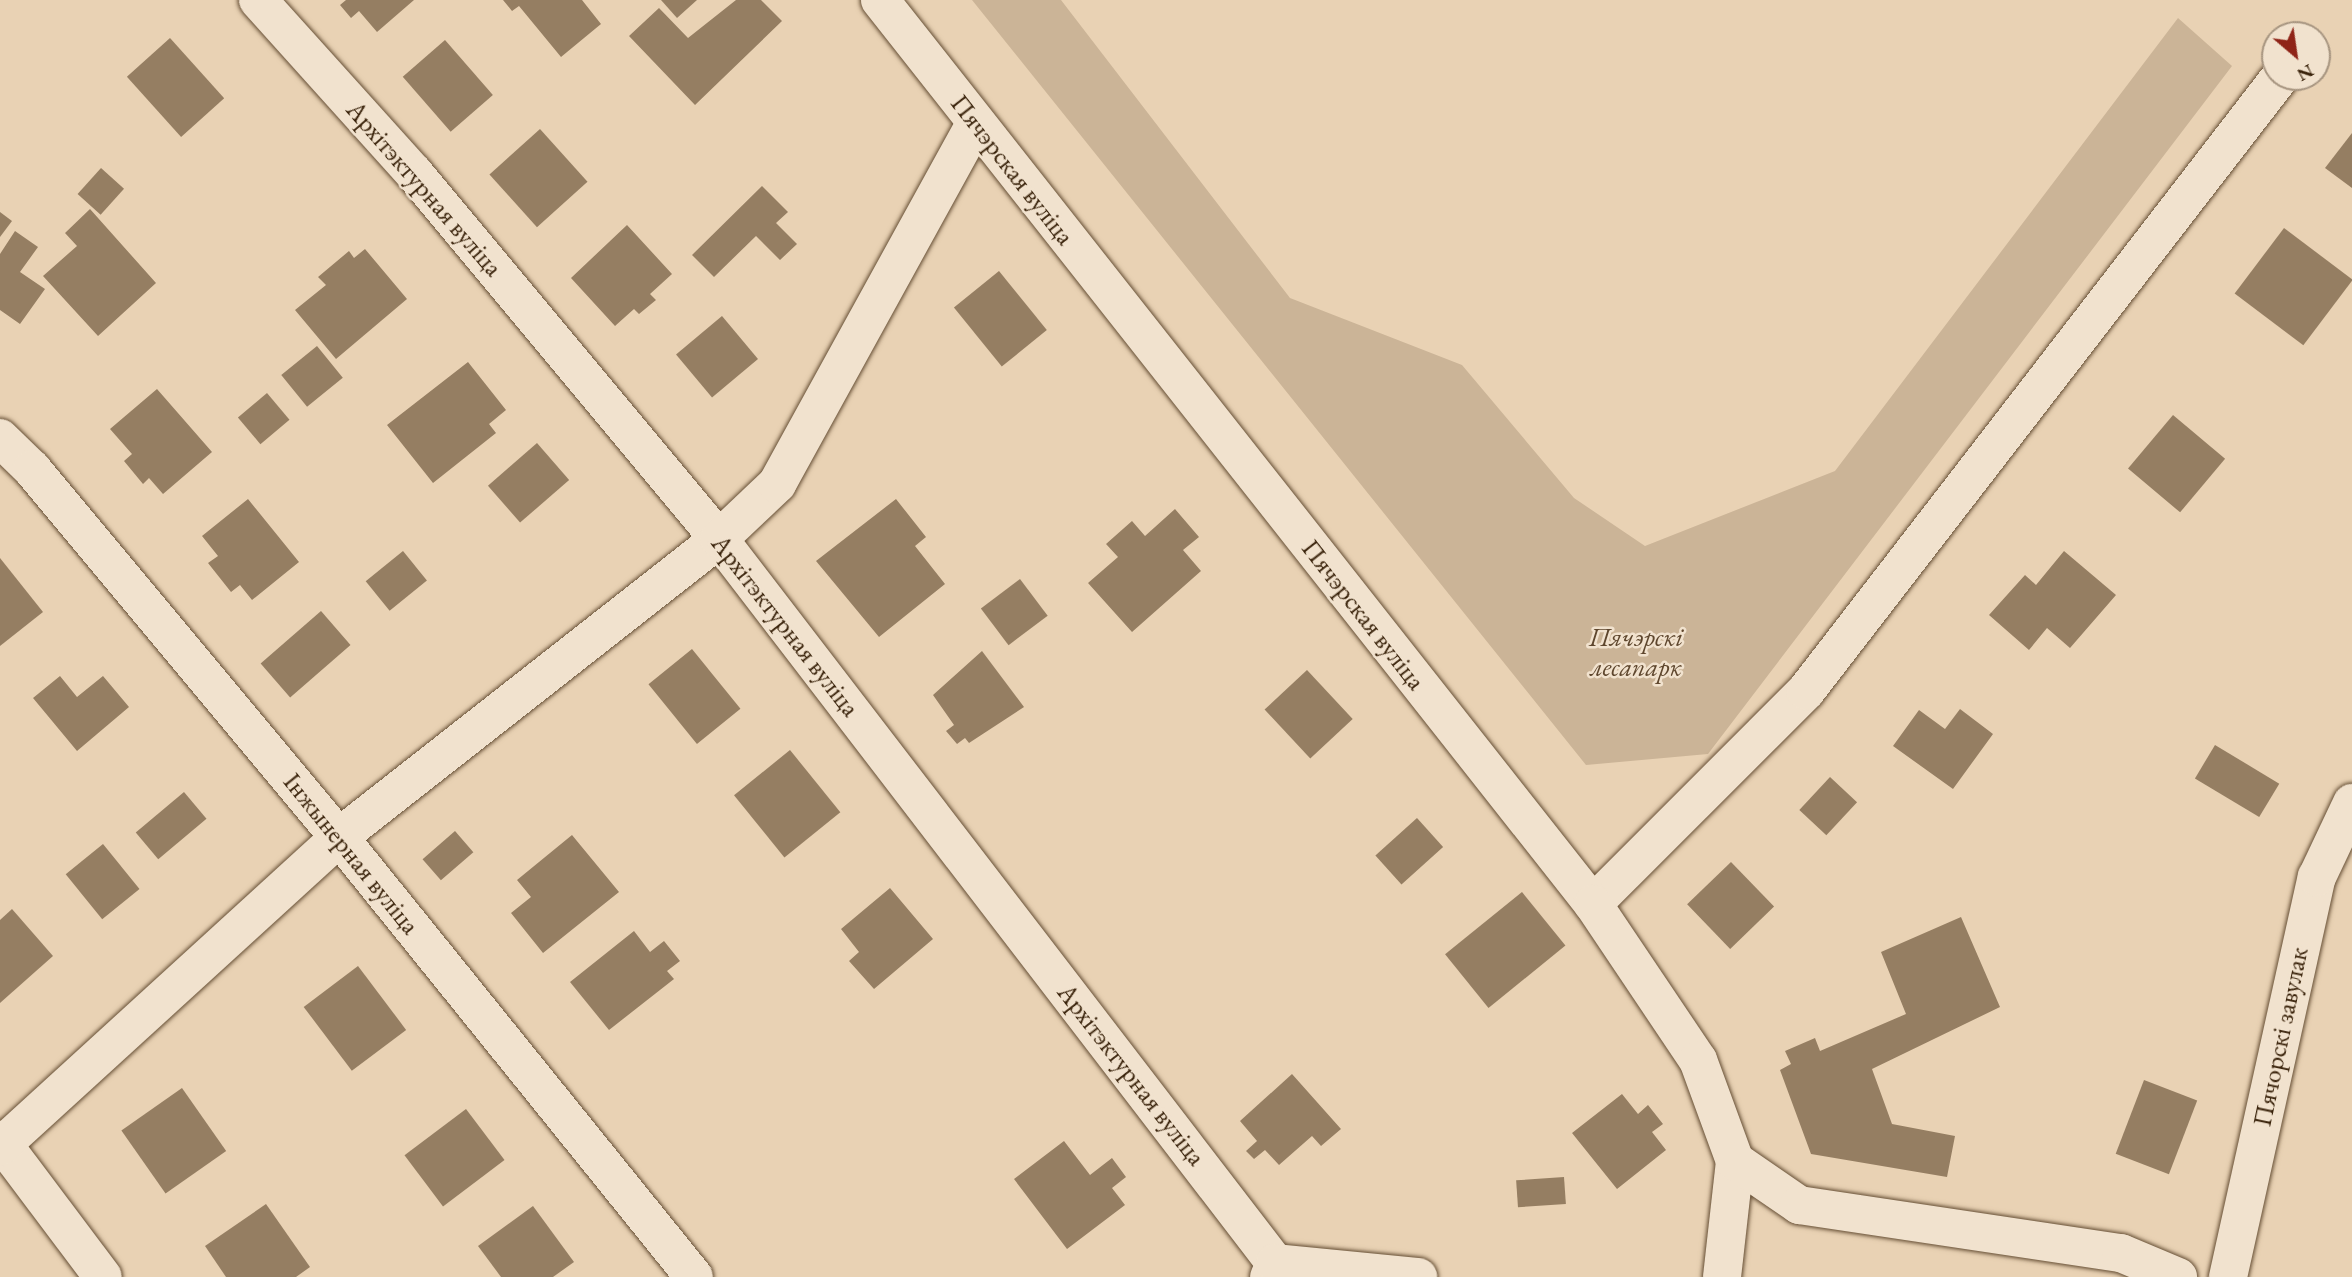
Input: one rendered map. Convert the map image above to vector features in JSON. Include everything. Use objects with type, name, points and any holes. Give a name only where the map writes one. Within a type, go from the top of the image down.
[{"type":"street","name":"Архітэктурная вуліца","points":[[258,0],[414,173],[719,539],[1272,1270]]},
{"type":"street","name":"Пячэрская вуліца","points":[[880,0],[1592,904],[1698,1060],[1735,1161],[1722,1277]]},
{"type":"street","points":[[1592,904],[1806,691],[2269,91]]},
{"type":"street","points":[[103,1277],[1,1144],[339,837],[719,539],[777,484],[975,124]]},
{"type":"street","name":"Інжынерная вуліца","points":[[0,439],[32,469],[339,837],[694,1277]]},
{"type":"street","name":"Пячорскі завулак","points":[[2228,1277],[2317,877],[2352,803]]},
{"type":"street","points":[[1735,1161],[1799,1205],[2121,1253],[2178,1277]]},
{"type":"street","points":[[1272,1270],[1419,1277]]},
{"type":"green space","name":"Пячэрскі лесапарк","points":[[972,0],[1061,0],[1290,298],[1462,365],[1574,498],[1645,546],[1835,471],[2178,18],[2232,66],[1708,754],[1586,765]]},
{"type":"building","points":[[346,0],[414,0],[377,32],[359,11],[351,18],[340,5]]},
{"type":"building","points":[[503,0],[582,0],[601,24],[561,57],[519,6],[512,11]]},
{"type":"building","points":[[661,0],[697,0],[677,18]]},
{"type":"building","points":[[736,0],[761,0],[782,21],[695,105],[629,36],[659,8],[688,38]]},
{"type":"building","points":[[170,38],[224,98],[181,137],[127,77]]},
{"type":"building","points":[[445,40],[493,95],[451,132],[403,77]]},
{"type":"building","points":[[540,129],[588,182],[537,227],[489,175]]},
{"type":"building","points":[[2352,133],[2352,188],[2325,168]]},
{"type":"building","points":[[101,168],[124,189],[101,215],[78,194]]},
{"type":"building","points":[[762,186],[788,212],[776,223],[797,244],[780,260],[756,236],[714,277],[692,255]]},
{"type":"building","points":[[90,209],[156,283],[98,336],[43,276],[77,246],[65,233]]},
{"type":"building","points":[[0,212],[12,221],[0,237]]},
{"type":"building","points":[[627,225],[672,274],[650,294],[656,300],[639,314],[634,309],[615,326],[571,278]]},
{"type":"building","points":[[2284,228],[2352,279],[2303,345],[2235,293]]},
{"type":"building","points":[[15,231],[38,247],[20,272],[45,289],[20,324],[0,310],[0,254]]},
{"type":"building","points":[[365,249],[407,299],[336,359],[295,310],[326,285],[318,277],[349,251],[354,258]]},
{"type":"building","points":[[999,271],[1047,330],[1002,367],[954,308]]},
{"type":"building","points":[[722,316],[758,359],[712,397],[676,355]]},
{"type":"building","points":[[317,346],[343,378],[307,407],[281,375]]},
{"type":"building","points":[[468,362],[506,410],[489,424],[496,433],[433,483],[387,425]]},
{"type":"building","points":[[157,389],[212,452],[163,494],[149,478],[143,484],[124,461],[132,454],[110,429]]},
{"type":"building","points":[[267,393],[289,420],[260,444],[238,417]]},
{"type":"building","points":[[2173,415],[2225,459],[2180,512],[2128,469]]},
{"type":"building","points":[[537,443],[569,480],[520,523],[488,486]]},
{"type":"building","points":[[248,499],[299,562],[252,600],[240,585],[231,592],[208,563],[218,556],[202,536]]},
{"type":"building","points":[[896,499],[926,537],[915,546],[945,584],[879,637],[816,561]]},
{"type":"building","points":[[1175,509],[1199,537],[1183,550],[1201,571],[1132,632],[1088,583],[1118,557],[1106,544],[1132,521],[1145,536]]},
{"type":"building","points":[[403,551],[427,581],[390,611],[366,581]]},
{"type":"building","points":[[2064,551],[2116,595],[2070,648],[2047,628],[2029,650],[1989,615],[2025,575],[2036,585]]},
{"type":"building","points":[[0,558],[43,612],[0,646]]},
{"type":"building","points":[[1020,579],[1048,616],[1009,645],[981,608]]},
{"type":"building","points":[[321,611],[351,645],[290,697],[261,663]]},
{"type":"building","points":[[692,649],[740,709],[697,744],[648,684]]},
{"type":"building","points":[[982,651],[1024,707],[969,743],[965,738],[957,744],[946,731],[954,725],[933,695]]},
{"type":"building","points":[[1307,670],[1353,719],[1310,759],[1265,710]]},
{"type":"building","points":[[60,676],[77,697],[103,676],[129,707],[77,751],[33,698]]},
{"type":"building","points":[[1960,709],[1993,734],[1953,789],[1893,746],[1919,710],[1945,729]]},
{"type":"building","points":[[2215,745],[2279,784],[2259,817],[2195,778]]},
{"type":"building","points":[[790,750],[840,812],[784,857],[734,795]]},
{"type":"building","points":[[1830,777],[1857,802],[1826,835],[1799,810]]},
{"type":"building","points":[[184,792],[206,819],[158,859],[136,832]]},
{"type":"building","points":[[1417,818],[1443,847],[1401,884],[1375,855]]},
{"type":"building","points":[[455,831],[473,852],[441,880],[423,859]]},
{"type":"building","points":[[572,835],[619,892],[543,953],[511,913],[531,897],[517,880]]},
{"type":"building","points":[[103,844],[140,889],[102,919],[66,874]]},
{"type":"building","points":[[1731,862],[1774,907],[1730,949],[1687,904]]},
{"type":"building","points":[[890,888],[933,939],[874,989],[849,961],[859,952],[841,929]]},
{"type":"building","points":[[1522,892],[1565,946],[1488,1008],[1445,954]]},
{"type":"building","points":[[12,909],[53,956],[0,1003],[0,920]]},
{"type":"building","points":[[1961,917],[2000,1007],[1872,1069],[1892,1124],[1955,1136],[1947,1177],[1811,1154],[1780,1070],[1791,1064],[1785,1051],[1815,1038],[1820,1051],[1906,1014],[1881,952]]},
{"type":"building","points":[[634,931],[650,952],[664,941],[680,961],[667,971],[674,979],[609,1030],[570,982]]},
{"type":"building","points":[[358,966],[406,1030],[352,1071],[304,1007]]},
{"type":"building","points":[[1292,1074],[1341,1129],[1321,1146],[1312,1136],[1279,1165],[1265,1150],[1254,1159],[1246,1151],[1257,1141],[1240,1121]]},
{"type":"building","points":[[2144,1080],[2197,1100],[2169,1174],[2116,1154]]},
{"type":"building","points":[[182,1088],[226,1151],[166,1194],[121,1130]]},
{"type":"building","points":[[1622,1094],[1638,1114],[1648,1105],[1663,1124],[1652,1132],[1666,1150],[1617,1189],[1572,1133]]},
{"type":"building","points":[[466,1109],[505,1160],[443,1206],[405,1155]]},
{"type":"building","points":[[1064,1141],[1090,1175],[1112,1158],[1126,1177],[1112,1188],[1125,1205],[1067,1249],[1014,1179]]},
{"type":"building","points":[[1564,1177],[1566,1204],[1518,1207],[1516,1180]]},
{"type":"building","points":[[266,1204],[310,1267],[296,1277],[226,1277],[205,1246]]},
{"type":"building","points":[[533,1206],[574,1262],[553,1277],[501,1277],[478,1246]]}]
